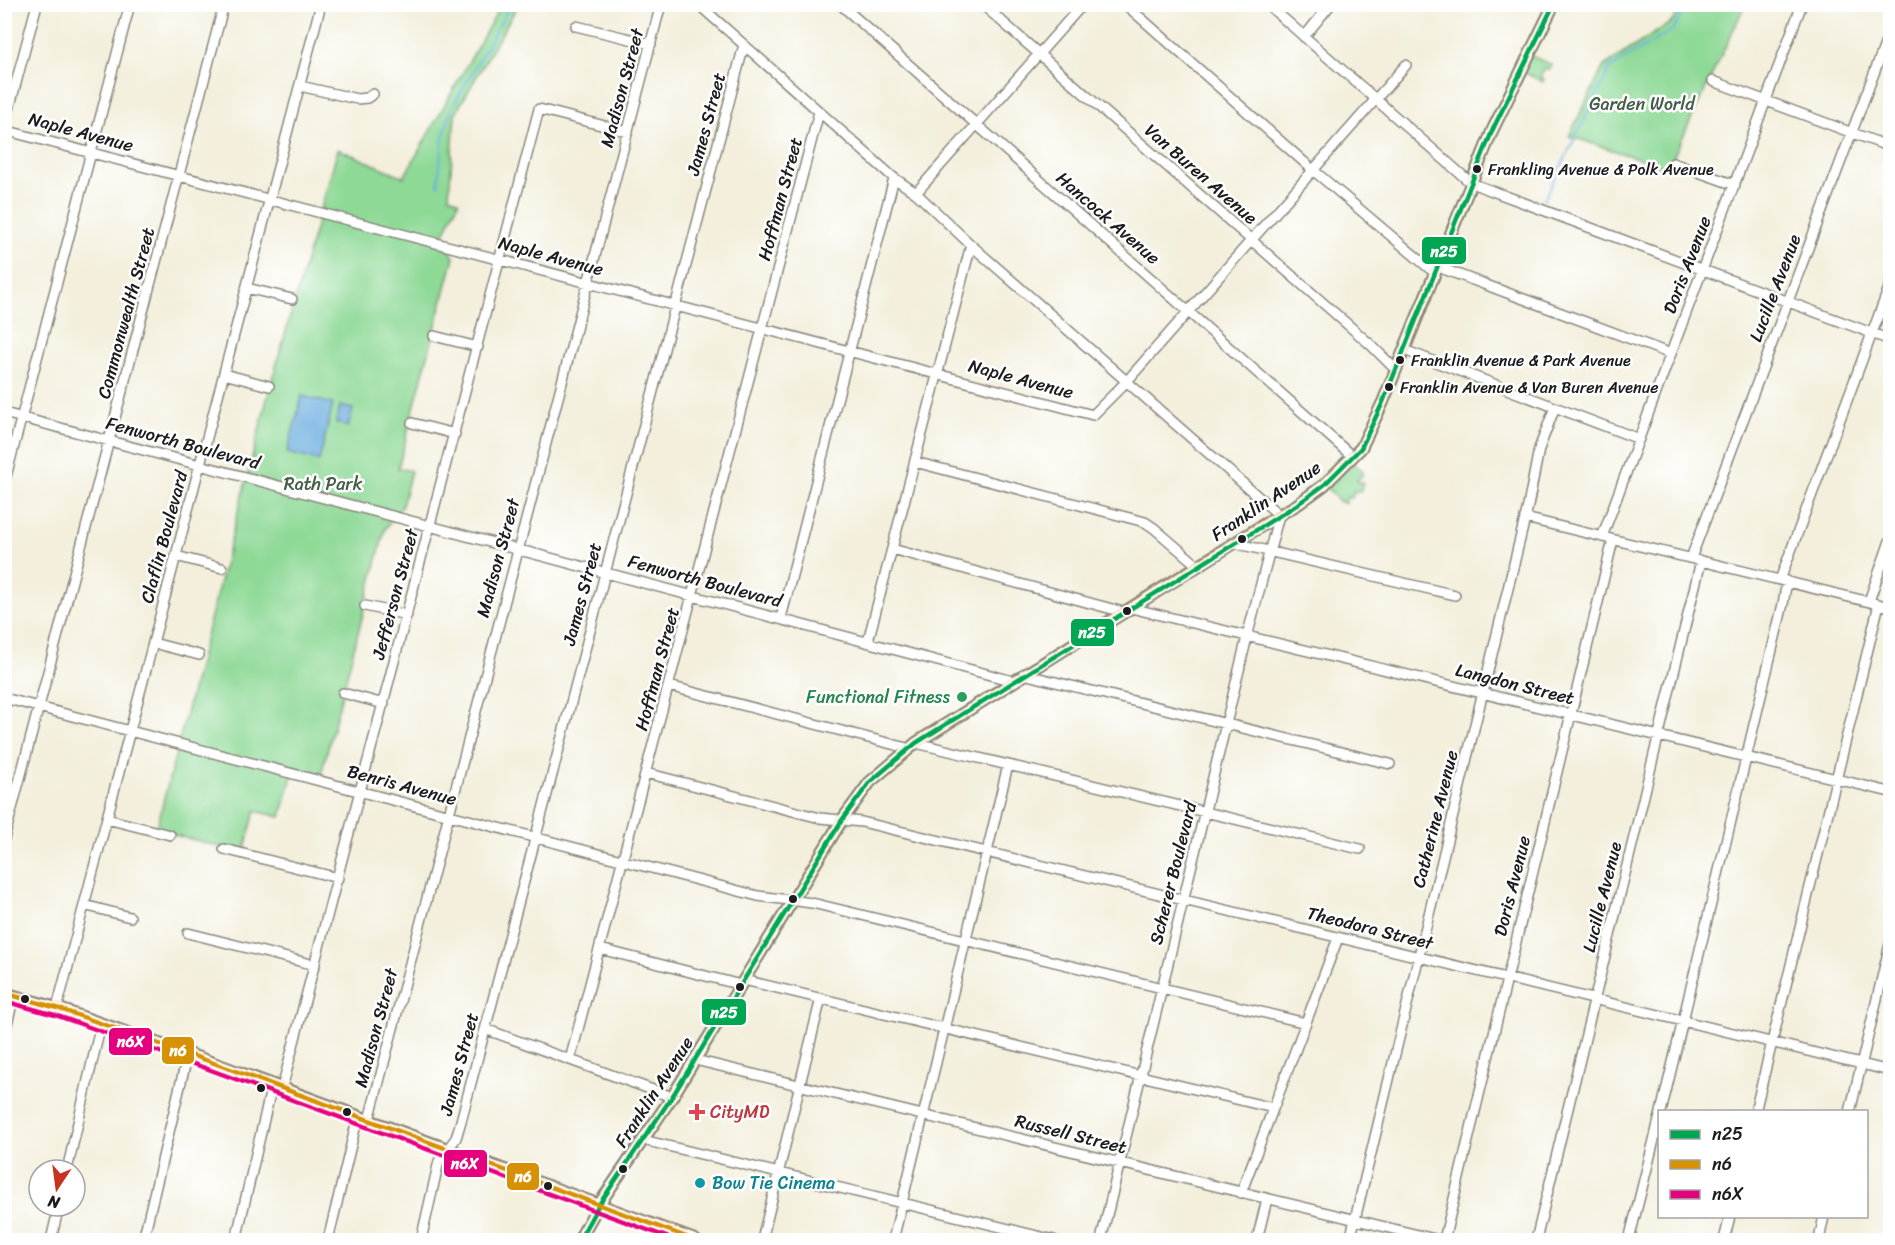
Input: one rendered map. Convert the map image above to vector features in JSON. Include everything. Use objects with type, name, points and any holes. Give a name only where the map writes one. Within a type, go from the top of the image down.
[{"type":"main road","name":"Franklin Avenue","points":[[579,1240],[598,1206],[672,1097],[842,820],[870,782],[912,746],[1023,674],[1298,504],[1324,486],[1361,448],[1396,370],[1503,105],[1554,4]]},
{"type":"main road","points":[[9,994],[188,1053],[695,1240]]},
{"type":"street","points":[[4,129],[37,4]]},
{"type":"street","points":[[4,484],[130,4]]},
{"type":"street","name":"Commonwealth Street","points":[[4,839],[224,4]]},
{"type":"street","name":"Claflin Boulevard","points":[[57,1008],[321,4]]},
{"type":"street","name":"Madison Street","points":[[369,1120],[661,4]]},
{"type":"street","name":"Hancock Avenue","points":[[840,4],[1353,457]]},
{"type":"street","name":"Van Buren Avenue","points":[[982,4],[1396,370]]},
{"type":"street","points":[[916,193],[1083,4]]},
{"type":"street","points":[[1125,4],[1313,170],[1437,270],[1671,354]]},
{"type":"street","points":[[1267,4],[1471,183],[1890,340]]},
{"type":"street","points":[[1304,37],[1331,4]]},
{"type":"street","name":"Doris Avenue","points":[[1602,537],[1802,4]]},
{"type":"street","points":[[704,6],[819,112],[894,178],[916,193],[1279,515]]},
{"type":"street","points":[[576,26],[651,44]]},
{"type":"street","name":"Lucille Avenue","points":[[1536,1240],[1658,736],[1696,560],[1788,302],[1890,31]]},
{"type":"street","name":"James Street","points":[[421,1240],[439,1161],[456,1138],[461,1121],[744,45]]},
{"type":"street","points":[[1128,381],[1406,65]]},
{"type":"street","points":[[1713,81],[1890,147]]},
{"type":"street","points":[[300,86],[357,99],[367,98],[374,94]]},
{"type":"street","name":"Jefferson Street","points":[[236,1240],[277,1086],[315,966],[539,109],[628,132]]},
{"type":"street","name":"Hoffman Street","points":[[570,1060],[819,112]]},
{"type":"street","name":"Naple Avenue","points":[[4,129],[1088,414],[1093,415],[1097,412],[1128,381]]},
{"type":"street","points":[[1673,163],[1735,185]]},
{"type":"street","points":[[781,618],[894,178]]},
{"type":"street","points":[[868,641],[971,244]]},
{"type":"street","points":[[1661,1110],[1783,604],[1783,580],[1890,285]]},
{"type":"street","points":[[247,288],[292,299]]},
{"type":"street","points":[[434,336],[478,347]]},
{"type":"street","points":[[1404,350],[1639,439]]},
{"type":"street","points":[[224,374],[269,386]]},
{"type":"street","name":"Catherine Avenue","points":[[1350,1240],[1483,694],[1539,449],[1555,407]]},
{"type":"street","name":"Fenworth Boulevard","points":[[4,413],[1014,681]]},
{"type":"street","points":[[412,423],[455,434]]},
{"type":"street","points":[[915,462],[1144,522],[1155,528],[1198,566]]},
{"type":"street","name":"Scherer Boulevard","points":[[1101,1240],[1247,637],[1279,515]]},
{"type":"street","points":[[1525,518],[1890,607]]},
{"type":"street","name":"Doris Avenue","points":[[1443,1240],[1613,540]]},
{"type":"street","points":[[1755,1110],[1836,779],[1874,603],[1890,541]]},
{"type":"street","points":[[1234,543],[1455,594]]},
{"type":"street","name":"Langdon Street","points":[[892,549],[1127,610],[1890,792]]},
{"type":"street","points":[[176,556],[222,568]]},
{"type":"street","points":[[365,606],[407,615]]},
{"type":"street","points":[[153,643],[199,655]]},
{"type":"street","points":[[1023,674],[1390,764]]},
{"type":"street","points":[[669,686],[912,746],[1008,765],[1360,849]]},
{"type":"street","points":[[343,693],[384,704]]},
{"type":"street","name":"Benris Avenue","points":[[4,698],[758,896],[812,903],[1306,1023]]},
{"type":"street","points":[[893,1240],[1008,765]]},
{"type":"street","name":"Theodora Street","points":[[646,773],[820,818],[862,822],[1890,1071]]},
{"type":"street","points":[[107,819],[170,835]]},
{"type":"street","points":[[224,849],[338,878]]},
{"type":"street","points":[[84,905],[130,917]]},
{"type":"street","points":[[188,933],[315,966]]},
{"type":"street","points":[[1241,1193],[1338,938]]},
{"type":"street","points":[[1850,1110],[1890,944]]},
{"type":"street","points":[[600,949],[742,983],[820,998],[1273,1108]]},
{"type":"street","points":[[4,1036],[9,994]]},
{"type":"street","points":[[762,1240],[820,998]]},
{"type":"street","points":[[70,1158],[101,1024]]},
{"type":"street","points":[[485,1029],[672,1097]]},
{"type":"street","points":[[143,1240],[188,1053]]},
{"type":"street","name":"Russell Street","points":[[695,1060],[1438,1240]]},
{"type":"street","points":[[328,1240],[358,1116]]},
{"type":"street","points":[[1629,1240],[1658,1122]]},
{"type":"street","points":[[643,1140],[1054,1240]]},
{"type":"street","points":[[1257,1240],[1267,1199]]},
{"type":"street","points":[[51,1240],[56,1218]]},
{"type":"street","points":[[1724,1240],[1730,1218]]},
{"type":"street","points":[[1819,1240],[1824,1218]]},
{"type":"green space","name":"Rath Park","points":[[501,5],[518,5],[455,114],[449,196],[459,201],[442,238],[454,257],[398,468],[411,471],[402,506],[385,529],[321,775],[294,768],[281,817],[255,811],[244,853],[156,830],[272,380],[338,149],[404,177]]},
{"type":"green space","name":"Garden World","points":[[1681,5],[1745,5],[1668,168],[1569,136],[1604,66],[1672,22]]},
{"type":"green space","points":[[1529,55],[1552,65],[1549,70],[1545,68],[1540,77],[1544,79],[1543,82],[1521,71]]},
{"type":"green space","points":[[1350,460],[1363,471],[1362,476],[1357,480],[1363,482],[1360,492],[1354,491],[1352,498],[1347,497],[1345,503],[1339,501],[1324,485]]},
{"type":"water","points":[[302,396],[333,404],[319,461],[287,453]]},
{"type":"water","points":[[340,406],[353,409],[348,427],[336,423]]},
{"type":"waterway","points":[[438,185],[443,137],[452,108],[511,4]]},
{"type":"waterway","points":[[1544,200],[1610,68],[1674,29],[1686,4]]},
{"type":"transit line","name":"n25","points":[[579,1240],[598,1206],[672,1097],[842,820],[870,782],[916,743],[1298,504],[1324,485],[1361,448],[1383,402],[1493,129],[1554,4]]},
{"type":"transit line","name":"n6","points":[[4,993],[57,1008],[211,1062],[695,1240]]},
{"type":"transit line","name":"n6X","points":[[4,1001],[55,1015],[208,1069],[675,1240]]},
{"type":"place","name":"Frankling Avenue & Polk Avenue","points":[[1477,169]]},
{"type":"place","name":"Franklin Avenue & Park Avenue","points":[[1400,360]]},
{"type":"place","name":"Franklin Avenue & Van Buren Avenue","points":[[1389,387]]},
{"type":"place","name":"Functional Fitness","points":[[962,697]]},
{"type":"place","name":"CityMD","points":[[697,1112]]},
{"type":"place","name":"Bow Tie Cinema","points":[[700,1183]]}]
